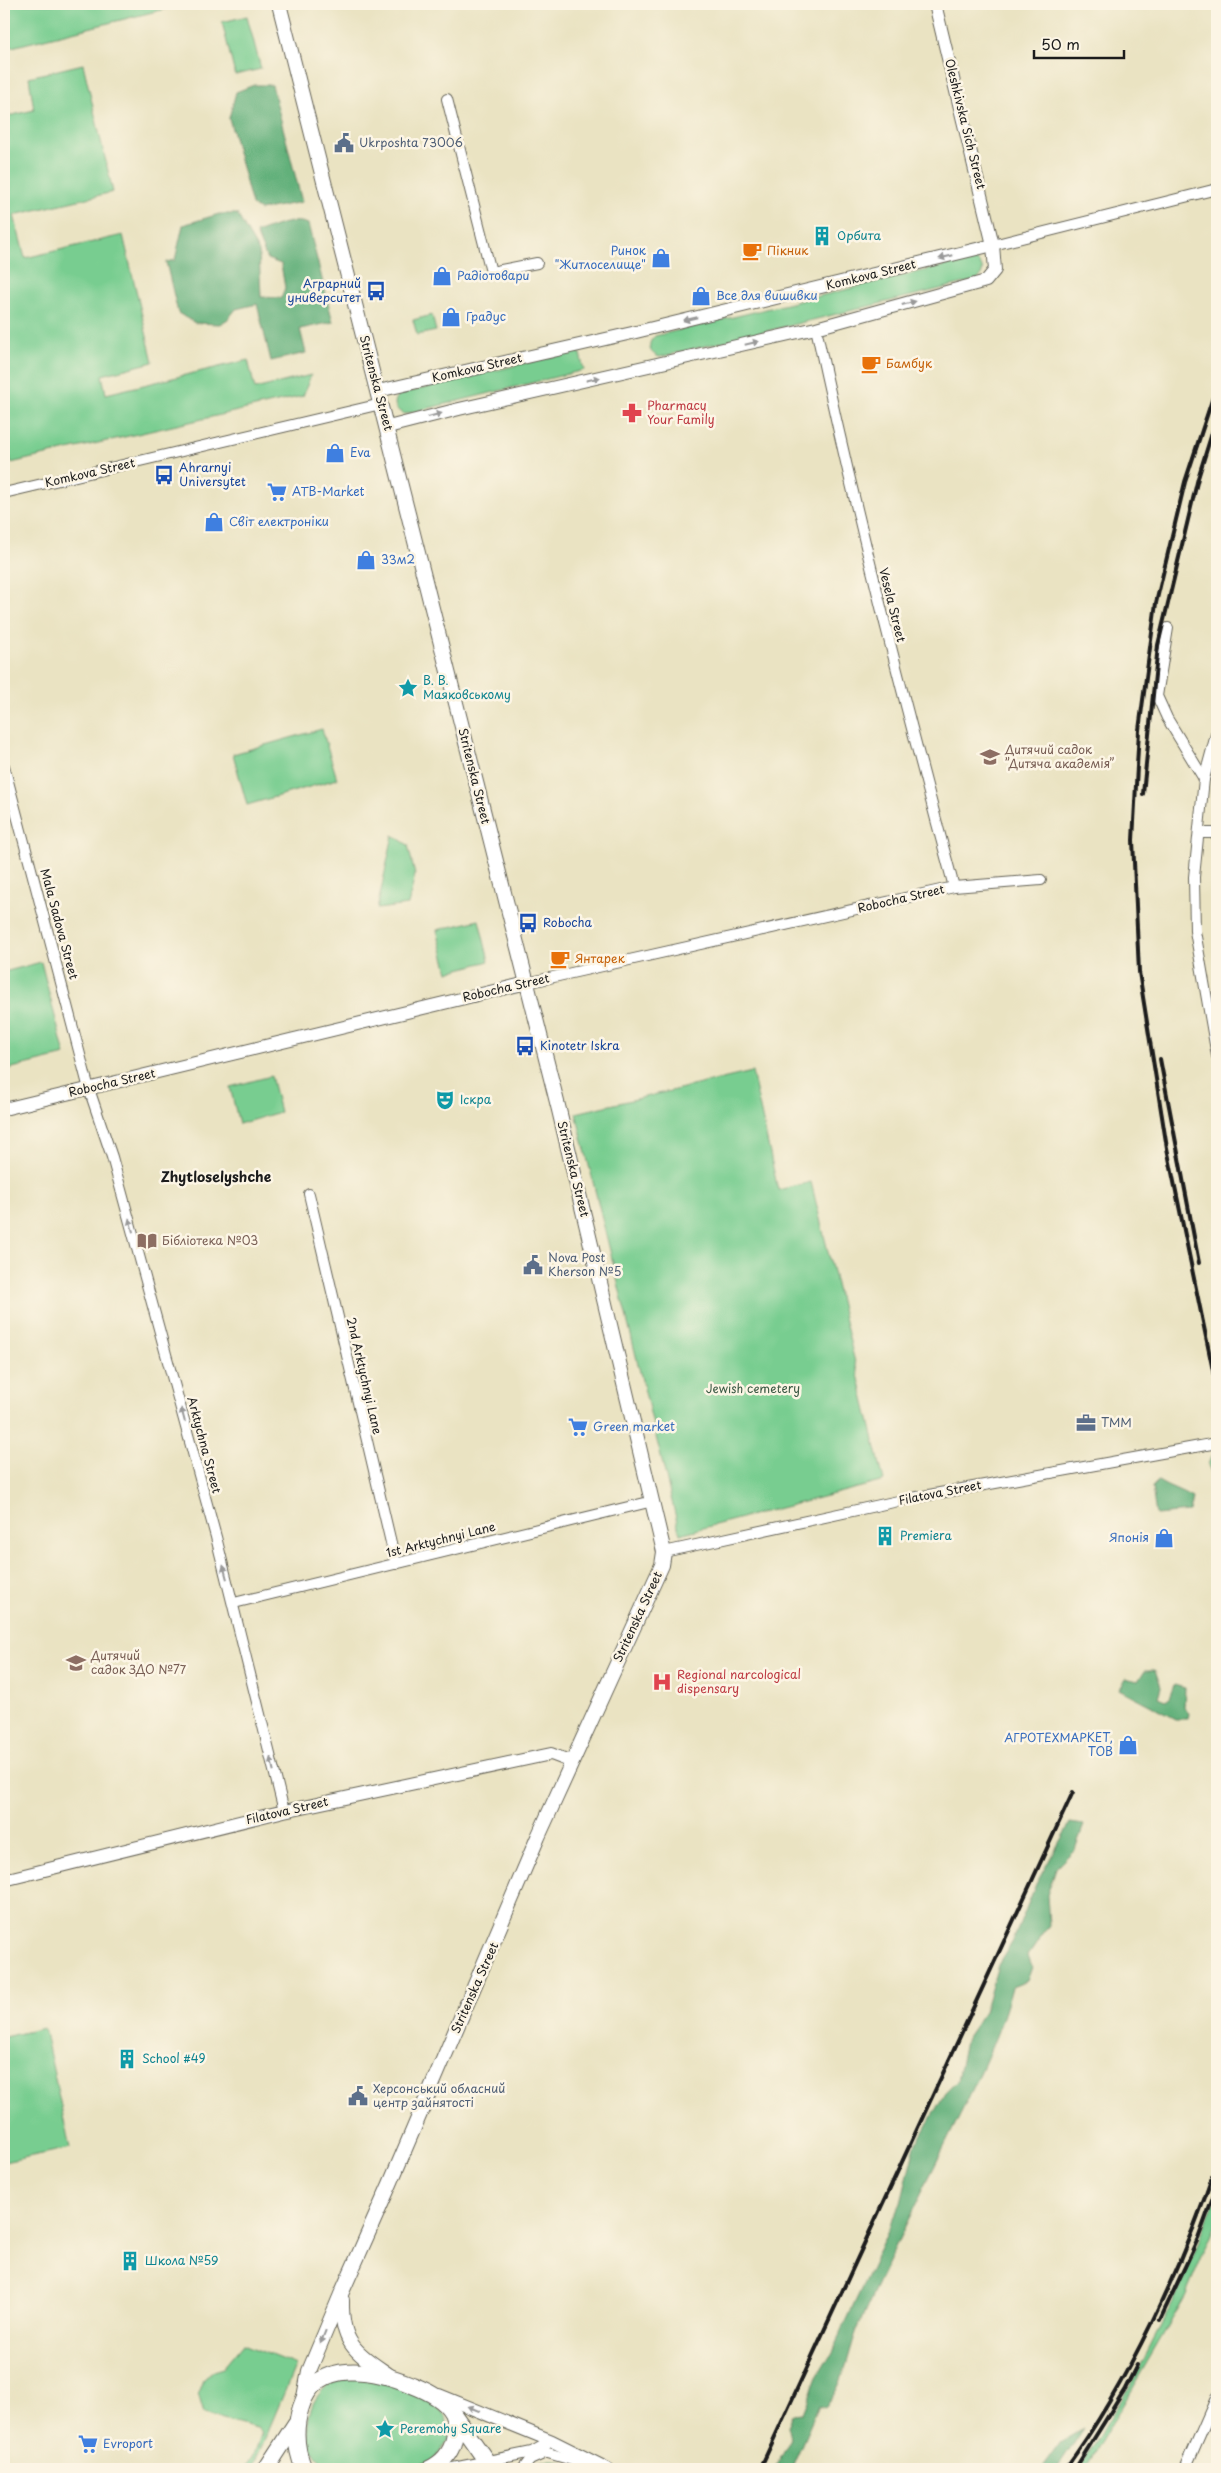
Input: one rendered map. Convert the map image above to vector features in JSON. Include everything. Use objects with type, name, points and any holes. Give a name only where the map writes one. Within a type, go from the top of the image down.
[{"type":"main road","name":"Stritenska Street","points":[[279,4],[388,427],[527,984],[654,1501],[664,1552],[662,1566],[572,1762],[342,2292],[309,2371],[304,2397]]},
{"type":"main road","name":"Stritenska Street","points":[[342,2292],[341,2315],[346,2339],[354,2349],[390,2376]]},
{"type":"main road","points":[[266,2469],[296,2423],[304,2397],[329,2375],[345,2370],[390,2376],[422,2389],[437,2398],[451,2411],[489,2465]]},
{"type":"main road","points":[[428,2469],[445,2458],[454,2442],[456,2432],[451,2411]]},
{"type":"main road","points":[[296,2423],[298,2450],[304,2469]]},
{"type":"street","name":"Oleshkivska Sich Street","points":[[816,328],[979,284],[986,281],[995,270],[993,245],[935,4]]},
{"type":"street","points":[[447,99],[490,272],[536,263]]},
{"type":"street","name":"Komkova Street","points":[[4,493],[380,397],[1217,189]]},
{"type":"street","points":[[388,427],[469,406],[816,328]]},
{"type":"street","name":"Vesela Street","points":[[816,328],[842,450],[886,634],[954,886]]},
{"type":"street","points":[[1168,628],[1158,683],[1158,696],[1166,718],[1204,779]]},
{"type":"street","points":[[1217,731],[1204,779],[1194,877],[1195,931],[1217,1056]]},
{"type":"street","name":"Mala Sadova Street","points":[[4,766],[89,1088]]},
{"type":"street","points":[[1199,833],[1217,833]]},
{"type":"street","name":"Robocha Street","points":[[4,1109],[527,984],[954,886],[1041,880]]},
{"type":"street","name":"Arktychna Street","points":[[89,1088],[112,1157],[234,1603],[284,1811]]},
{"type":"street","name":"2nd Arktychnyi Lane","points":[[309,1194],[396,1564]]},
{"type":"street","name":"Filatova Street","points":[[664,1552],[912,1498],[1217,1443]]},
{"type":"street","name":"1st Arktychnyi Lane","points":[[234,1603],[654,1501]]},
{"type":"street","name":"Filatova Street","points":[[4,1880],[284,1811],[551,1754],[572,1762]]},
{"type":"street","points":[[422,2389],[550,2447],[604,2468]]},
{"type":"street","points":[[1185,2469],[1217,2396]]},
{"type":"street","points":[[448,2469],[489,2465],[550,2447]]},
{"type":"street","points":[[522,2469],[530,2460],[550,2447]]},
{"type":"green space","points":[[4,4],[185,4],[4,49]]},
{"type":"green space","points":[[247,16],[261,69],[235,75],[222,22]]},
{"type":"green space","points":[[83,64],[113,192],[14,215],[25,258],[123,235],[153,362],[102,375],[106,394],[248,360],[255,389],[311,375],[303,396],[11,463],[9,453],[4,454],[4,117],[34,110],[29,77]]},
{"type":"green space","points":[[254,85],[272,85],[302,202],[260,210],[252,205],[229,118],[236,92]]},
{"type":"green space","points":[[219,214],[237,214],[259,252],[261,297],[281,298],[285,288],[281,264],[267,259],[256,233],[288,222],[308,224],[333,322],[300,329],[306,353],[271,361],[257,304],[236,309],[228,319],[220,324],[195,323],[178,313],[166,262],[175,260],[183,225]]},
{"type":"green space","points":[[972,259],[976,260],[982,268],[982,274],[977,280],[660,357],[653,354],[650,348],[650,342],[655,336]]},
{"type":"green space","points":[[432,315],[436,331],[417,335],[413,320]]},
{"type":"green space","points":[[579,350],[584,370],[405,414],[398,411],[395,406],[397,397],[400,394]]},
{"type":"green space","points":[[322,729],[337,779],[247,805],[233,754]]},
{"type":"green space","points":[[393,835],[408,845],[415,875],[408,905],[377,909]]},
{"type":"green space","points":[[479,920],[489,961],[448,972],[437,930]]},
{"type":"green space","points":[[41,962],[65,1055],[4,1070],[4,972]]},
{"type":"green space","name":"Jewish cemetery","points":[[752,1072],[778,1190],[811,1182],[884,1481],[680,1534],[576,1113]]},
{"type":"green space","points":[[271,1076],[280,1112],[239,1124],[230,1087]]},
{"type":"green space","points":[[1217,1453],[1217,1485],[1208,1465],[1211,1457]]},
{"type":"green space","points":[[1158,1481],[1192,1498],[1189,1512],[1156,1515],[1152,1487]]},
{"type":"green space","points":[[1145,1670],[1155,1670],[1161,1687],[1158,1697],[1165,1700],[1169,1698],[1174,1685],[1185,1688],[1184,1708],[1189,1713],[1188,1719],[1176,1719],[1119,1689],[1125,1678],[1138,1681]]},
{"type":"green space","points":[[1070,1823],[1084,1825],[1075,1849],[1056,1868],[1047,1895],[1049,1925],[1028,1956],[1032,1967],[1027,1981],[1012,1987],[999,2027],[983,2066],[859,2325],[837,2389],[824,2407],[819,2405],[791,2469],[775,2469],[791,2438],[787,2426],[792,2414],[803,2413],[817,2377],[832,2352],[901,2203],[915,2146],[945,2093],[957,2081],[965,2040],[984,2012],[998,1965],[1013,1941],[1036,1884]]},
{"type":"green space","points":[[44,2028],[70,2148],[4,2162],[4,2037]]},
{"type":"green space","points":[[1217,2195],[1217,2221],[1185,2297],[1085,2469],[1079,2469],[1137,2373],[1180,2288]]},
{"type":"green space","points":[[243,2344],[296,2365],[252,2469],[245,2469],[255,2452],[262,2432],[257,2428],[204,2414],[198,2393],[203,2380],[213,2371],[223,2368]]},
{"type":"green space","points":[[374,2377],[425,2399],[441,2412],[447,2421],[449,2438],[434,2461],[395,2470],[340,2470],[334,2469],[322,2462],[314,2452],[309,2441],[308,2427],[314,2402],[322,2391],[332,2383],[342,2380]]},
{"type":"green space","points":[[1084,2428],[1057,2469],[1041,2469],[1061,2442]]},
{"type":"green space","points":[[543,2460],[556,2460],[579,2469],[530,2469],[533,2464]]},
{"type":"railway","points":[[1217,385],[1185,482],[1156,603],[1139,730],[1133,840],[1139,972],[1167,1148],[1217,1390]]},
{"type":"railway","points":[[1143,794],[1158,645],[1198,478],[1217,417]]},
{"type":"railway","points":[[1160,1059],[1199,1263]]},
{"type":"railway","points":[[760,2469],[1073,1792]]},
{"type":"railway","points":[[1065,2469],[1111,2400],[1152,2322],[1188,2241],[1217,2163]]},
{"type":"railway","points":[[1160,2320],[1198,2239],[1217,2187]]},
{"type":"railway","points":[[1075,2469],[1125,2389],[1137,2365]]},
{"type":"place","name":"Ukrposhta 73006","points":[[344,143]]},
{"type":"place","name":"Орбита","points":[[822,236]]},
{"type":"place","name":"Пікник","points":[[752,251]]},
{"type":"place","name":"Ринок \"Житлоселище\"","points":[[661,258]]},
{"type":"place","name":"Радіотовари","points":[[442,276]]},
{"type":"place","name":"Аграрний университет","points":[[376,291]]},
{"type":"place","name":"Все для вишивки","points":[[701,296]]},
{"type":"place","name":"Градус","points":[[451,317]]},
{"type":"place","name":"Бамбук","points":[[871,364]]},
{"type":"place","name":"Pharmacy Your Family","points":[[632,413]]},
{"type":"place","name":"Eva","points":[[335,453]]},
{"type":"place","name":"Ahrarnyi Universytet","points":[[164,475]]},
{"type":"place","name":"ATB-Market","points":[[277,492]]},
{"type":"place","name":"Світ електроніки","points":[[214,522]]},
{"type":"place","name":"33м2","points":[[366,560]]},
{"type":"place","name":"В. В. Маяковському","points":[[408,688]]},
{"type":"place","name":"Дитячий садок ”Дитяча академія”","points":[[990,757]]},
{"type":"place","name":"Robocha","points":[[528,923]]},
{"type":"place","name":"Янтарек","points":[[560,959]]},
{"type":"place","name":"Kinotetr Iskra","points":[[525,1046]]},
{"type":"place","name":"Іскра","points":[[445,1100]]},
{"type":"place","name":"Бібліотека №03","points":[[147,1241]]},
{"type":"place","name":"Nova Post Kherson №5","points":[[533,1265]]},
{"type":"place","name":"TMM","points":[[1086,1423]]},
{"type":"place","name":"Green market","points":[[578,1427]]},
{"type":"place","name":"Premiera","points":[[885,1536]]},
{"type":"place","name":"Японія","points":[[1164,1538]]},
{"type":"place","name":"Дитячий садок ЗДО №77","points":[[76,1663]]},
{"type":"place","name":"Regional narcological dispensary","points":[[662,1682]]},
{"type":"place","name":"АГРОТЕХМАРКЕТ, ТОВ","points":[[1128,1745]]},
{"type":"place","name":"School #49","points":[[127,2059]]},
{"type":"place","name":"Херсонський обласний центр зайнятості","points":[[358,2096]]},
{"type":"place","name":"Школа №59","points":[[130,2261]]},
{"type":"place","name":"Peremohy Square","points":[[385,2429]]},
{"type":"place","name":"Evroport","points":[[88,2444]]},
{"type":"district","name":"Zhytloselyshche","points":[[216,1177]]}]
